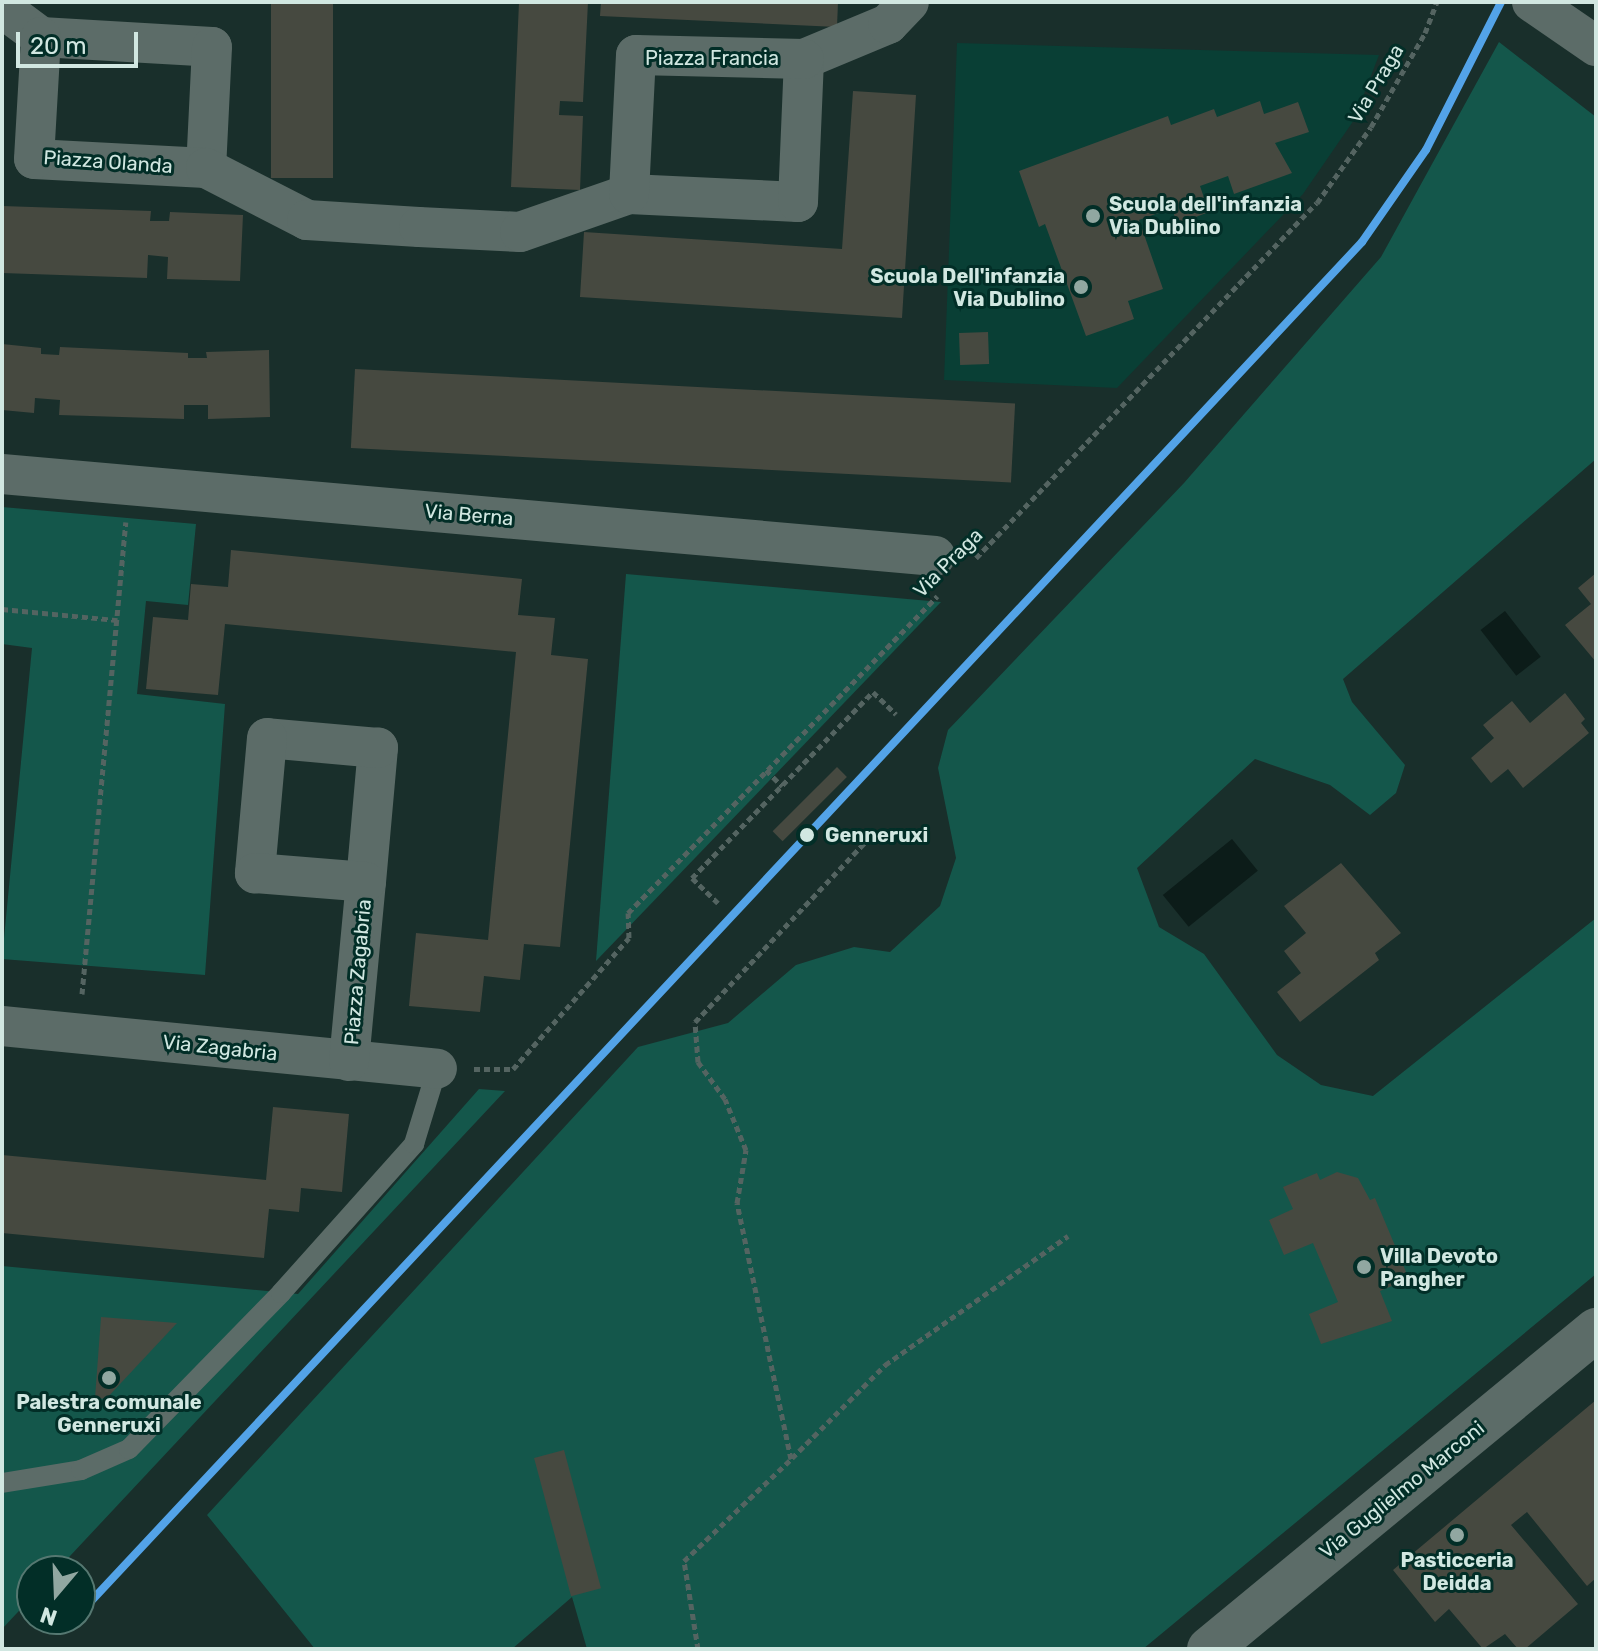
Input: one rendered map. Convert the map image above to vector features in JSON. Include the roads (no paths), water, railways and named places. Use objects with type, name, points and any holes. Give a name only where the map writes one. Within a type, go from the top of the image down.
[{"type":"main road","name":"Via Guglielmo Marconi","points":[[1209,1649],[1596,1330]]},
{"type":"street","points":[[804,59],[888,24],[909,2]]},
{"type":"street","points":[[1532,2],[1596,46]]},
{"type":"street","points":[[2,8],[41,37],[212,47],[206,168]]},
{"type":"street","name":"Piazza Olanda","points":[[41,37],[34,159],[206,168],[307,220],[419,227]]},
{"type":"street","name":"Piazza Francia","points":[[419,227],[520,232],[629,194],[798,202],[804,59],[636,55],[629,194]]},
{"type":"street","name":"Via Berna","points":[[2,474],[950,569]]},
{"type":"street","name":"Piazza Zagabria","points":[[349,1061],[366,882]]},
{"type":"street","name":"Via Zagabria","points":[[2,1026],[437,1069]]},
{"type":"lane","points":[[2,1483],[81,1470],[129,1449],[281,1293],[414,1144],[437,1069]]},
{"type":"place","name":"Scuola dell'infanzia Via Dublino","points":[[1093,216]]},
{"type":"place","name":"Scuola Dell'infanzia Via Dublino","points":[[1081,287]]},
{"type":"place","name":"Genneruxi","points":[[807,835]]},
{"type":"place","name":"Villa Devoto Pangher","points":[[1364,1267]]},
{"type":"place","name":"Palestra comunale Genneruxi","points":[[109,1378]]},
{"type":"place","name":"Pasticceria Deidda","points":[[1457,1535]]}]
